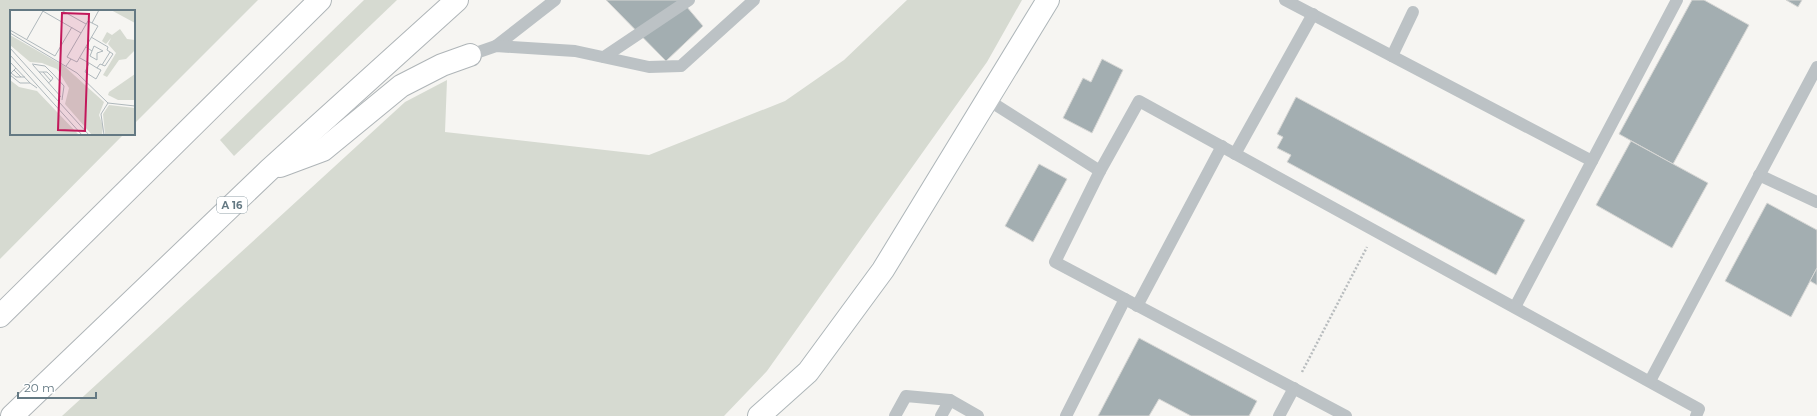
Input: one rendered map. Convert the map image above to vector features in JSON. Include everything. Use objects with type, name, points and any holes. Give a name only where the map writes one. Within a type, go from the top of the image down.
[{"type":"main road","points":[[0,316],[320,0]]},
{"type":"main road","name":"A 16","points":[[12,416],[269,170],[457,0]]},
{"type":"main road","points":[[759,416],[808,372],[883,270],[1048,0]]},
{"type":"main road","points":[[269,170],[323,150],[401,86],[442,65],[470,55]]},
{"type":"lane","points":[[470,55],[496,46],[556,0]]},
{"type":"lane","points":[[604,57],[689,0]]},
{"type":"lane","points":[[496,46],[575,51],[649,67],[681,66],[752,0]]},
{"type":"lane","points":[[1285,0],[1592,161]]},
{"type":"lane","points":[[1515,307],[1677,0]]},
{"type":"lane","points":[[1392,56],[1413,12]]},
{"type":"lane","points":[[1235,154],[1313,14]]},
{"type":"lane","points":[[1650,381],[1817,67]]},
{"type":"lane","points":[[988,100],[1100,171]]},
{"type":"lane","points":[[1346,416],[1055,262],[1100,171],[1139,101],[1699,408],[1696,416]]},
{"type":"lane","points":[[1137,306],[1222,146]]},
{"type":"lane","points":[[1759,176],[1817,202]]},
{"type":"lane","points":[[1066,416],[1125,299]]},
{"type":"lane","points":[[1279,416],[1294,388]]},
{"type":"lane","points":[[895,416],[906,396],[950,400],[978,416]]},
{"type":"lane","points":[[941,416],[950,400]]},
{"type":"path","points":[[1294,388],[1376,231]]},
{"type":"shaded area","points":[[0,0],[258,0],[135,123],[135,10],[10,10],[10,135],[123,135],[0,259]]},
{"type":"shaded area","points":[[364,0],[397,0],[234,156],[220,140]]},
{"type":"shaded area","points":[[907,0],[1022,0],[987,62],[767,371],[724,416],[62,416],[405,102],[447,80],[445,132],[649,155],[785,101],[844,60]]},
{"type":"building","points":[[606,0],[681,0],[703,26],[666,61]]},
{"type":"building","points":[[1692,0],[1704,0],[1749,25],[1673,164],[1619,134]]},
{"type":"building","points":[[1786,0],[1802,0],[1798,7]]},
{"type":"building","points":[[1102,59],[1123,70],[1092,133],[1063,118],[1083,78],[1091,82]]},
{"type":"building","points":[[1296,97],[1525,220],[1496,275],[1287,162],[1291,155],[1277,148],[1283,137],[1277,134]]},
{"type":"building","points":[[1631,141],[1708,183],[1672,248],[1596,205]]},
{"type":"building","points":[[1039,164],[1067,179],[1033,242],[1005,226]]},
{"type":"building","points":[[1767,203],[1817,230],[1817,268],[1791,317],[1725,281]]},
{"type":"building","points":[[1817,268],[1817,285],[1810,281]]},
{"type":"building","points":[[1139,338],[1257,401],[1249,416],[1191,416],[1159,399],[1149,416],[1098,416]]}]
